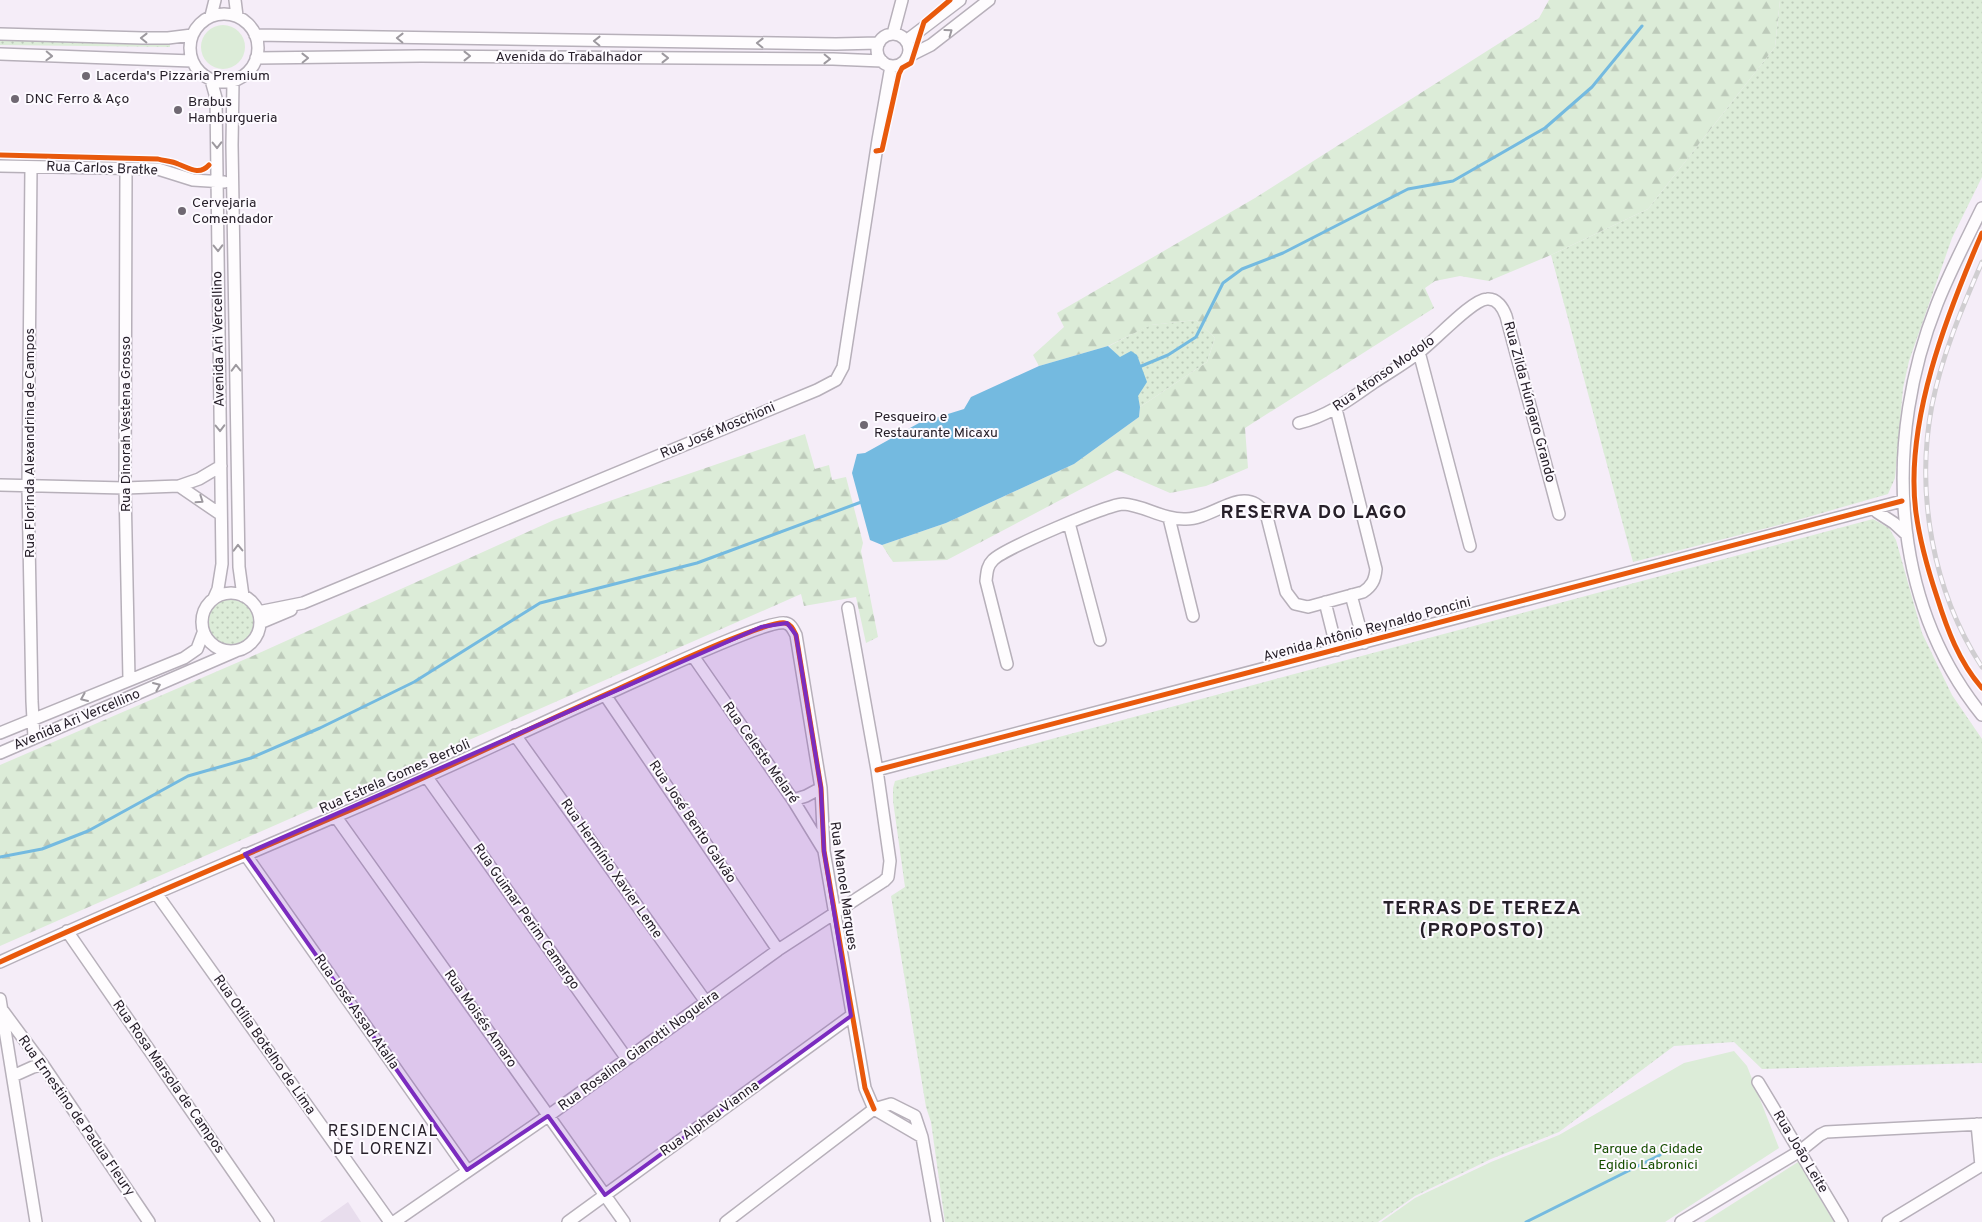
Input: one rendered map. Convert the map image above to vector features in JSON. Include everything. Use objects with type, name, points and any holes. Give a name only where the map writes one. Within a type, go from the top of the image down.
[{"type":"street","points":[[211,16],[215,0]]},
{"type":"street","points":[[234,0],[237,16]]},
{"type":"street","points":[[893,34],[902,0]]},
{"type":"street","points":[[906,41],[960,0]]},
{"type":"street","points":[[908,57],[909,49],[906,41],[898,35],[884,36],[878,43],[878,54],[886,64],[902,63],[908,57],[931,45],[989,0]]},
{"type":"street","points":[[224,14],[237,16],[247,24],[255,36],[256,58],[250,70],[242,77],[233,81],[211,80],[203,75],[192,61],[190,43],[192,34],[200,23],[211,16],[224,14]]},
{"type":"street","points":[[0,34],[168,38],[192,34]]},
{"type":"street","points":[[255,36],[878,43]]},
{"type":"street","points":[[0,54],[192,61]]},
{"type":"street","name":"Avenida do Trabalhador","points":[[256,58],[421,56],[824,59],[886,64]]},
{"type":"street","name":"Rua José Moschioni","points":[[259,618],[280,616],[303,603],[818,390],[836,380],[843,367],[878,140],[886,64]]},
{"type":"street","name":"Avenida Ari Vercellino","points":[[211,80],[216,98],[222,564],[218,589],[214,598]]},
{"type":"street","name":"Avenida Ari Vercellino","points":[[233,81],[239,566],[243,596]]},
{"type":"street","name":"Rua Carlos Bratke","points":[[0,166],[158,170],[193,180],[233,182]]},
{"type":"street","name":"Rua Florinda Alexandrina de Campos","points":[[31,167],[28,486],[32,719],[34,738]]},
{"type":"street","name":"Rua Dinorah Vestena Grosso","points":[[126,169],[125,488],[130,679]]},
{"type":"street","points":[[1982,208],[1937,304],[1914,375],[1906,418],[1902,481],[1902,504],[1907,535],[1923,607],[1938,644],[1957,681],[1982,714]]},
{"type":"street","name":"Rua Afonso Modolo","points":[[1299,422],[1313,419],[1336,408],[1419,352],[1475,303],[1488,299]]},
{"type":"street","name":"Rua Zilda Húngaro Grando","points":[[1488,299],[1500,305],[1506,316],[1558,514]]},
{"type":"street","points":[[1419,352],[1470,546]]},
{"type":"street","points":[[1007,664],[986,581],[986,569],[993,560],[1005,551],[1069,523],[1121,504],[1169,518],[1186,519],[1194,518],[1244,500],[1254,502],[1263,509],[1267,517],[1286,592],[1295,604],[1308,607],[1363,592],[1373,582],[1376,569],[1336,408]]},
{"type":"street","points":[[0,485],[125,488],[180,486],[199,479],[220,466]]},
{"type":"street","points":[[1902,481],[1881,508],[1907,535]]},
{"type":"street","points":[[180,486],[220,514]]},
{"type":"street","name":"Avenida Antônio Reynaldo Poncini","points":[[877,770],[1863,511],[1902,504]]},
{"type":"street","points":[[1169,518],[1194,616]]},
{"type":"street","points":[[1069,523],[1100,640]]},
{"type":"street","points":[[234,593],[243,596],[255,605],[259,618],[255,638],[250,644],[236,651],[220,650],[207,640],[202,624],[203,614],[207,605],[214,598],[223,594],[234,593]]},
{"type":"street","points":[[1351,595],[1364,643]]},
{"type":"street","points":[[1325,602],[1337,650]]},
{"type":"street","points":[[848,608],[877,770]]},
{"type":"street","name":"Rua Estrela Gomes Bertoli","points":[[0,962],[245,854],[336,817],[761,627],[778,622],[786,623],[792,627],[796,635]]},
{"type":"street","name":"Avenida Ari Vercellino","points":[[0,733],[192,653],[201,643],[204,633]]},
{"type":"street","name":"Rua Manoel Marques","points":[[796,635],[821,788],[824,850],[851,1016],[865,1088],[874,1109]]},
{"type":"street","name":"Avenida Ari Vercellino","points":[[0,753],[236,651]]},
{"type":"street","name":"Rua Celeste Melaré","points":[[693,656],[793,800],[824,850]]},
{"type":"street","name":"Rua José Bento Galvão","points":[[606,695],[778,950]]},
{"type":"street","name":"Rua Hermínio Xavier Leme","points":[[516,735],[706,1002]]},
{"type":"street","name":"Rua Rosalina Gianotti Nogueira","points":[[394,1222],[548,1116],[778,950],[884,881],[890,870],[890,861],[877,770]]},
{"type":"street","name":"Rua Guimar Perim Camargo","points":[[426,776],[627,1058]]},
{"type":"street","points":[[793,800],[821,788]]},
{"type":"street","name":"Rua Moisés Amaro","points":[[336,817],[624,1222]]},
{"type":"street","name":"Rua José Assad Atalla","points":[[245,854],[467,1170]]},
{"type":"street","name":"Rua Otília Botelho de Lima","points":[[156,893],[390,1222]]},
{"type":"street","name":"Rua Rosa Marsola de Campos","points":[[67,931],[268,1222]]},
{"type":"street","points":[[1,1005],[37,1219]]},
{"type":"street","name":"Rua Ernestino de Padua Fleury","points":[[1,1005],[150,1222]]},
{"type":"street","name":"Rua Alpheu Vianna","points":[[568,1222],[851,1016]]},
{"type":"street","points":[[13,1076],[33,1067],[43,1065]]},
{"type":"street","name":"Rua João Leite","points":[[1758,1082],[1842,1222]]},
{"type":"street","points":[[726,1222],[874,1109],[922,1137],[936,1222]]},
{"type":"street","points":[[1686,1221],[1800,1151],[1820,1135],[1828,1132],[1979,1124],[1981,1165],[1888,1222]]},
{"type":"highlighted area","points":[[787,623],[796,635],[821,788],[824,851],[851,1016],[605,1195],[548,1116],[467,1170],[245,854],[761,627]]},
{"type":"shaded area","points":[[348,1202],[361,1222],[320,1222]]},
{"type":"green space","points":[[1549,0],[1780,0],[1775,47],[1648,209],[1551,255],[1489,281],[1460,276],[1435,281],[1425,288],[1434,308],[1245,428],[1248,468],[1206,486],[1170,493],[1117,470],[947,560],[893,562],[882,545],[946,523],[1074,464],[1139,417],[1140,407],[1207,362],[1215,338],[1196,320],[1151,325],[1108,346],[1039,366],[1033,355],[1064,327],[1057,313],[1255,198],[1539,18]]},
{"type":"green space","points":[[1780,0],[1982,0],[1982,177],[1952,238],[1909,361],[1903,388],[1895,478],[1888,494],[1787,523],[1633,562],[1551,255],[1648,209],[1775,47]]},
{"type":"green space","points":[[223,25],[235,29],[241,35],[245,47],[241,59],[235,65],[223,69],[211,65],[205,59],[201,47],[205,35],[211,29]]},
{"type":"green space","points":[[0,40],[170,42],[170,47],[0,45]]},
{"type":"green space","points":[[1196,320],[1215,338],[1207,362],[1140,407],[1128,374],[1109,346],[1150,325]]},
{"type":"green space","points":[[805,434],[815,469],[829,465],[832,480],[846,477],[863,543],[861,551],[878,637],[866,643],[856,597],[804,606],[801,594],[0,946],[0,765],[257,654],[554,520]]},
{"type":"green space","points":[[1873,519],[1889,528],[1896,540],[1922,633],[1952,695],[1982,739],[1982,1063],[1762,1069],[1734,1042],[1674,1046],[1559,1132],[1491,1159],[1415,1196],[1378,1222],[945,1222],[931,1122],[926,1107],[891,896],[905,887],[893,801],[895,781]]},
{"type":"green space","points":[[231,598],[240,600],[248,605],[253,613],[255,622],[253,631],[248,639],[240,644],[231,646],[222,644],[214,639],[209,631],[207,622],[209,613],[214,605],[222,600]]},
{"type":"green space","name":"Parque da Cidade Egidio Labronici","points":[[1734,1051],[1747,1066],[1779,1148],[1665,1222],[1381,1222],[1415,1198],[1491,1162],[1559,1135],[1684,1063]]},
{"type":"green space","points":[[1798,1162],[1834,1222],[1704,1222]]},
{"type":"water","points":[[1108,346],[1120,357],[1131,351],[1137,355],[1147,382],[1138,396],[1139,417],[1074,464],[946,523],[882,545],[870,540],[852,473],[857,454],[865,453],[919,423],[964,409],[971,397],[1039,366]]},
{"type":"waterway","points":[[1139,367],[1168,355],[1196,337],[1223,283],[1242,269],[1283,253],[1408,189],[1453,181],[1545,128],[1592,87],[1642,26]]},
{"type":"waterway","points":[[0,857],[42,849],[88,831],[188,776],[251,758],[320,728],[414,682],[540,603],[697,563],[864,501]]},
{"type":"waterway","points":[[1526,1222],[1660,1155]]},
{"type":"railway","points":[[1982,262],[1953,332],[1936,386],[1927,439],[1926,473],[1927,507],[1940,575],[1951,607],[1965,638],[1982,667]]},
{"type":"cycle path","points":[[876,151],[882,150],[899,74],[902,68],[911,63],[924,22],[950,0]]},
{"type":"cycle path","points":[[0,155],[158,159],[198,171],[209,165]]},
{"type":"cycle path","points":[[1982,233],[1955,298],[1931,370],[1922,406],[1916,443],[1914,478],[1916,513],[1927,566],[1941,609],[1960,656],[1982,688]]},
{"type":"cycle path","points":[[877,770],[1902,501]]},
{"type":"cycle path","points":[[0,962],[125,906],[406,786],[704,650],[755,630],[774,624],[785,623],[793,629],[796,635],[821,788],[824,851],[865,1088],[874,1109]]},
{"type":"place","name":"Lacerda's Pizzaria Premium","points":[[86,76]]},
{"type":"place","name":"DNC Ferro & Aço","points":[[15,99]]},
{"type":"place","name":"Brabus Hamburgueria","points":[[178,110]]},
{"type":"place","name":"Cervejaria Comendador","points":[[182,211]]},
{"type":"place","name":"Pesqueiro e Restaurante Micaxu","points":[[864,425]]},
{"type":"district","name":"RESERVA DO LAGO","points":[[1314,513]]},
{"type":"district","name":"TERRAS DE TEREZA (PROPOSTO)","points":[[1482,920]]},
{"type":"district","name":"RESIDENCIAL DE LORENZI","points":[[383,1141]]}]
